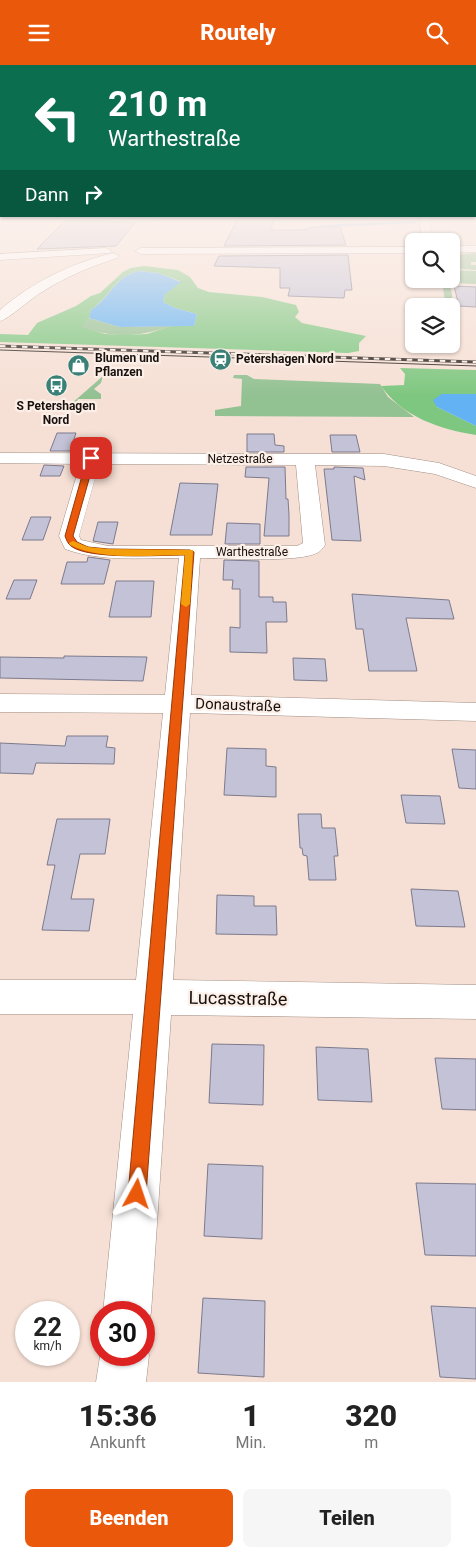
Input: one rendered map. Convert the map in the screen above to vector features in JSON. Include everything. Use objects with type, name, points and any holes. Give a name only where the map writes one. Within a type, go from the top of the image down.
[{"type":"street","points":[[0,317],[24,297],[68,274]]},
{"type":"street","name":"Netzestraße","points":[[0,458],[360,459],[408,463],[439,469],[476,482]]},
{"type":"street","name":"Warthestraße","points":[[91,458],[69,536],[74,544],[86,549],[108,552],[297,553],[314,545],[305,459]]},
{"type":"street","points":[[128,1301],[190,552]]},
{"type":"street","name":"Donaustraße","points":[[0,703],[177,704],[476,712]]},
{"type":"street","name":"Lucasstraße","points":[[0,997],[153,997],[476,1002]]},
{"type":"street","points":[[121,1382],[123,1366]]},
{"type":"green space","points":[[120,274],[129,274],[118,282],[91,310],[89,318],[81,327],[105,334],[147,334],[171,326],[194,326],[197,314],[175,308],[163,302],[165,294],[180,281],[162,274],[186,274],[190,277],[198,288],[209,292],[262,297],[296,305],[299,312],[295,317],[302,323],[366,336],[359,343],[359,351],[348,353],[0,342],[0,334],[28,335],[37,323],[100,293]]},
{"type":"green space","points":[[460,274],[476,274],[476,284],[460,283]]},
{"type":"green space","points":[[443,288],[451,288],[452,298],[444,298]]},
{"type":"green space","points":[[89,318],[120,327],[171,326],[147,333],[115,335],[80,327]]},
{"type":"green space","points":[[400,368],[476,370],[476,394],[467,394],[437,407],[476,426],[476,435],[435,425],[411,414],[400,406],[381,386],[404,385],[405,374]]},
{"type":"green space","points":[[234,375],[247,375],[254,379],[380,384],[388,397],[414,417],[215,416],[215,410],[241,406],[242,379],[233,378]]},
{"type":"green space","points":[[103,376],[101,383],[94,389],[101,394],[101,399],[78,399],[76,403],[71,404]]},
{"type":"water","points":[[129,274],[162,274],[181,282],[165,294],[163,302],[175,308],[197,314],[194,326],[120,327],[89,318],[91,310],[123,278]]},
{"type":"water","points":[[442,394],[476,394],[476,426],[437,407],[433,400]]},
{"type":"building","points":[[280,274],[350,274],[352,290],[345,290],[344,298],[288,296],[290,288],[280,288]]},
{"type":"building","points":[[476,287],[476,307],[460,306],[460,298],[457,298],[454,288]]},
{"type":"building","points":[[57,433],[76,433],[70,451],[50,451]]},
{"type":"building","points":[[247,434],[274,434],[275,445],[284,446],[284,452],[247,452]]},
{"type":"building","points":[[330,435],[356,435],[360,452],[332,452]]},
{"type":"building","points":[[44,465],[64,466],[60,476],[40,476]]},
{"type":"building","points":[[246,467],[285,467],[289,536],[264,536],[269,478],[245,477]]},
{"type":"building","points":[[334,467],[363,468],[365,480],[354,476],[361,541],[332,540],[324,469],[334,469]]},
{"type":"building","points":[[180,483],[218,484],[212,535],[170,535]]},
{"type":"building","points":[[31,517],[51,517],[43,540],[22,540]]},
{"type":"building","points":[[98,522],[118,522],[113,544],[93,541]]},
{"type":"building","points":[[227,523],[260,524],[260,544],[225,544]]},
{"type":"building","points":[[88,557],[110,560],[104,584],[61,584],[67,562],[87,562]]},
{"type":"building","points":[[224,560],[259,561],[259,597],[273,597],[273,602],[286,602],[287,622],[266,622],[267,653],[230,652],[230,627],[240,628],[240,589],[232,589],[233,580],[223,580]]},
{"type":"building","points":[[14,580],[37,580],[30,599],[6,599]]},
{"type":"building","points":[[116,581],[154,581],[151,617],[109,617]]},
{"type":"building","points":[[352,594],[449,600],[454,619],[406,618],[417,671],[369,671],[363,629],[356,629]]},
{"type":"building","points":[[64,656],[147,657],[143,681],[0,678],[0,657],[64,658]]},
{"type":"building","points":[[293,658],[325,659],[327,681],[294,680]]},
{"type":"building","points":[[67,736],[108,736],[106,747],[115,748],[114,764],[36,763],[33,774],[0,773],[0,743],[65,746]]},
{"type":"building","points":[[227,748],[266,749],[266,766],[276,767],[276,797],[224,795]]},
{"type":"building","points":[[452,749],[476,750],[476,789],[459,788]]},
{"type":"building","points":[[401,795],[440,796],[445,824],[406,823]]},
{"type":"building","points":[[298,814],[321,814],[322,828],[335,828],[338,856],[334,856],[336,880],[309,880],[307,856],[303,855],[302,848],[300,848]]},
{"type":"building","points":[[57,819],[110,819],[105,854],[80,854],[71,899],[94,899],[89,931],[42,930],[55,865],[47,865]]},
{"type":"building","points":[[411,889],[458,891],[465,927],[416,926]]},
{"type":"building","points":[[217,895],[254,896],[254,906],[276,906],[277,935],[216,934]]},
{"type":"building","points":[[212,1044],[264,1045],[263,1105],[209,1103]]},
{"type":"building","points":[[316,1047],[368,1049],[372,1102],[318,1100]]},
{"type":"building","points":[[435,1058],[476,1059],[476,1110],[442,1109]]},
{"type":"building","points":[[208,1164],[263,1166],[262,1239],[204,1236]]},
{"type":"building","points":[[416,1183],[476,1184],[476,1256],[425,1255]]},
{"type":"building","points":[[203,1298],[265,1301],[264,1377],[198,1373]]},
{"type":"building","points":[[431,1306],[476,1308],[476,1379],[440,1377]]},
{"type":"tram line","points":[[0,350],[476,366]]},
{"type":"railway","points":[[0,346],[476,362]]},
{"type":"slow traffic","points":[[73,543],[86,549],[108,552],[190,552],[186,604]]},
{"type":"place","name":"Petershagen Nord","points":[[220,359]]},
{"type":"place","name":"Blumen und Pflanzen","points":[[79,365]]},
{"type":"place","name":"S Petershagen Nord","points":[[56,385]]},
{"type":"route","points":[[91,458],[69,536],[74,544],[86,549],[108,552],[190,552],[137,1194]]}]
